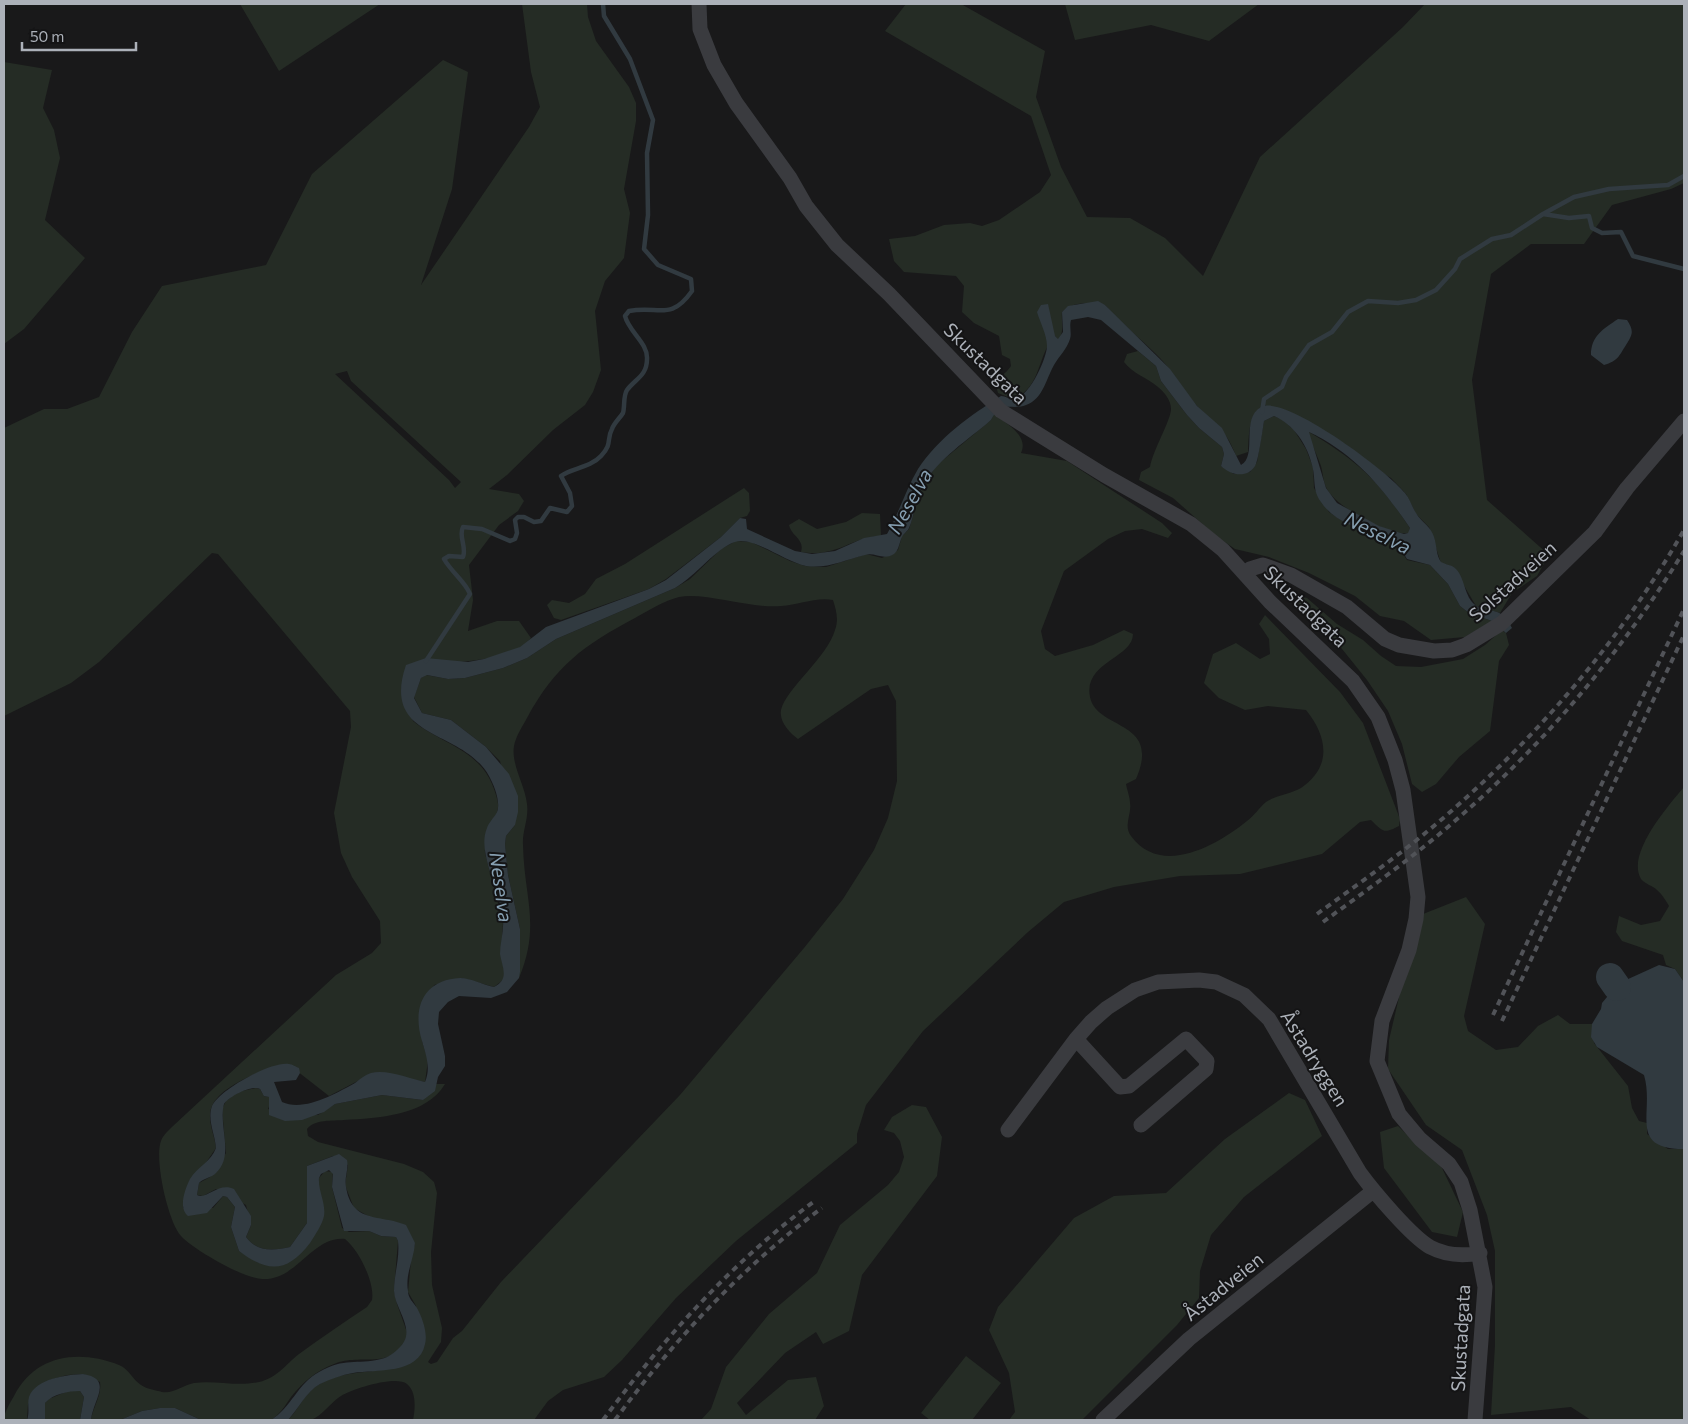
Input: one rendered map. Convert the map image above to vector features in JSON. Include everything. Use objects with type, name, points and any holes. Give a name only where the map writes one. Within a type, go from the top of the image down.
[{"type":"street","name":"Skustadgata","points":[[699,4],[700,28],[714,64],[736,102],[790,178],[806,206],[837,245],[889,294],[1001,410],[1104,475],[1191,524],[1223,550],[1270,602],[1353,681],[1378,717],[1395,760],[1403,790],[1418,897],[1416,919],[1409,950],[1382,1021],[1377,1060],[1399,1114],[1420,1139],[1449,1164],[1461,1182],[1480,1253],[1485,1287],[1475,1420]]},
{"type":"street","name":"Solstadveien","points":[[1245,574],[1250,569],[1263,564],[1291,574],[1347,607],[1385,639],[1414,649],[1452,650],[1492,631],[1595,532],[1626,488],[1684,421]]},
{"type":"street","name":"Åstadryggen","points":[[1008,1130],[1076,1039],[1096,1017],[1135,990],[1169,980],[1216,982],[1244,995],[1269,1019],[1373,1191],[1430,1247],[1464,1256],[1480,1253]]},
{"type":"street","points":[[1076,1039],[1120,1087],[1129,1086],[1186,1039],[1207,1062],[1206,1069],[1140,1125]]},
{"type":"street","name":"Åstadveien","points":[[1103,1420],[1189,1339],[1373,1191]]},
{"type":"shaded area","points":[[240,4],[380,4],[279,71]]},
{"type":"shaded area","points":[[522,4],[587,4],[588,17],[596,41],[629,87],[636,103],[636,121],[624,189],[630,213],[624,258],[605,281],[595,311],[601,370],[593,392],[585,405],[553,430],[507,475],[489,489],[519,494],[524,501],[518,511],[499,525],[469,565],[473,600],[468,631],[497,621],[519,621],[531,638],[522,647],[491,657],[454,662],[406,665],[413,721],[470,756],[488,776],[494,789],[498,808],[486,841],[485,853],[503,922],[501,956],[505,973],[503,980],[494,987],[462,978],[434,985],[422,1041],[428,1060],[425,1082],[373,1073],[329,1096],[288,1064],[257,1073],[225,1091],[217,1098],[210,1111],[210,1122],[216,1148],[185,1193],[183,1208],[213,1208],[223,1196],[227,1197],[235,1207],[231,1227],[239,1251],[259,1263],[305,1248],[319,1178],[325,1171],[333,1172],[332,1187],[342,1228],[349,1232],[369,1231],[381,1236],[396,1237],[398,1241],[394,1290],[408,1335],[394,1354],[385,1358],[345,1361],[321,1370],[300,1386],[280,1412],[271,1420],[201,1420],[175,1408],[160,1408],[142,1411],[120,1420],[91,1420],[100,1392],[100,1382],[83,1374],[67,1375],[50,1380],[28,1404],[27,1420],[4,1420],[14,1396],[23,1382],[46,1364],[59,1359],[88,1357],[104,1360],[122,1367],[143,1386],[162,1392],[171,1392],[194,1383],[243,1384],[259,1382],[276,1374],[299,1354],[367,1307],[372,1300],[371,1285],[365,1267],[356,1251],[345,1239],[333,1240],[323,1244],[285,1273],[274,1278],[262,1279],[231,1269],[187,1242],[176,1229],[167,1205],[161,1175],[159,1150],[162,1139],[173,1126],[336,975],[372,953],[381,943],[380,921],[352,877],[341,853],[334,813],[351,727],[350,711],[218,554],[212,553],[99,662],[71,683],[4,716],[4,428],[44,409],[67,409],[99,397],[132,332],[162,286],[266,265],[312,174],[443,60],[468,72],[452,189],[421,285],[529,127],[540,107],[531,72]],"holes":[[[347,371],[351,381],[461,482],[455,488],[449,480],[335,374]]]},
{"type":"shaded area","points":[[906,4],[961,4],[1045,51],[1036,97],[1061,167],[1087,217],[1130,218],[1165,238],[1203,276],[1260,157],[1403,27],[1425,4],[1684,4],[1684,183],[1671,189],[1612,205],[1584,244],[1531,244],[1491,274],[1472,380],[1487,500],[1549,555],[1537,576],[1512,593],[1500,613],[1476,606],[1453,567],[1441,563],[1429,527],[1416,514],[1406,494],[1391,478],[1265,405],[1255,413],[1252,419],[1248,452],[1236,456],[1224,433],[1197,406],[1165,364],[1105,305],[1077,304],[1062,312],[1060,337],[1058,340],[1055,336],[1049,343],[1029,387],[1013,399],[998,393],[998,380],[1011,366],[1010,359],[1002,355],[999,336],[974,323],[962,312],[964,286],[956,276],[904,272],[894,261],[889,239],[915,236],[944,225],[970,223],[982,226],[999,220],[1040,192],[1051,175],[1031,116],[885,31]]},
{"type":"shaded area","points":[[1065,4],[1259,4],[1209,41],[1151,25],[1075,40]]},
{"type":"shaded area","points":[[4,62],[52,70],[43,108],[54,130],[60,158],[45,220],[85,258],[24,329],[4,344]]},
{"type":"shaded area","points":[[1138,351],[1156,366],[1161,381],[1187,415],[1222,447],[1224,454],[1221,466],[1234,474],[1250,472],[1257,462],[1264,421],[1274,416],[1283,420],[1294,430],[1306,449],[1313,467],[1314,488],[1329,512],[1344,522],[1395,541],[1407,560],[1430,565],[1448,584],[1460,606],[1469,613],[1492,621],[1465,637],[1431,640],[1404,621],[1380,616],[1355,596],[1309,573],[1269,557],[1235,549],[1216,536],[1173,498],[1139,480],[1141,472],[1150,467],[1168,420],[1171,406],[1163,391],[1131,370],[1124,362],[1127,354]]},
{"type":"shaded area","points":[[994,414],[1010,426],[1019,436],[1023,447],[1021,453],[1067,461],[1162,523],[1172,533],[1168,538],[1142,529],[1125,531],[1108,539],[1064,571],[1041,631],[1045,649],[1055,656],[1093,645],[1124,630],[1133,634],[1131,642],[1101,668],[1094,676],[1090,685],[1090,697],[1095,708],[1135,736],[1141,746],[1142,760],[1136,779],[1126,784],[1130,798],[1128,828],[1131,836],[1143,848],[1157,854],[1173,856],[1205,848],[1250,819],[1266,802],[1301,788],[1318,770],[1322,761],[1322,740],[1319,730],[1306,710],[1268,706],[1245,710],[1219,698],[1204,683],[1213,654],[1236,643],[1260,659],[1270,654],[1269,639],[1259,624],[1265,615],[1340,692],[1363,723],[1400,819],[1399,826],[1384,831],[1371,820],[1360,822],[1322,854],[1240,874],[1180,876],[1114,887],[1064,902],[1028,932],[923,1031],[866,1105],[857,1134],[857,1143],[736,1241],[676,1298],[622,1360],[604,1377],[563,1390],[548,1401],[534,1420],[413,1420],[415,1406],[414,1396],[410,1387],[407,1384],[393,1381],[374,1384],[347,1393],[311,1420],[288,1420],[311,1391],[326,1381],[338,1376],[403,1365],[415,1360],[416,1306],[408,1292],[411,1260],[415,1243],[354,1208],[345,1185],[348,1165],[333,1156],[307,1166],[307,1223],[290,1247],[266,1249],[250,1242],[246,1237],[251,1225],[246,1205],[216,1189],[203,1196],[197,1195],[199,1183],[210,1177],[226,1153],[222,1109],[226,1101],[237,1092],[256,1088],[260,1089],[264,1096],[269,1097],[270,1104],[268,1109],[318,1115],[335,1104],[382,1095],[423,1100],[435,1084],[445,1084],[437,1095],[414,1109],[386,1116],[319,1122],[307,1129],[308,1136],[318,1142],[404,1164],[423,1172],[434,1182],[437,1193],[431,1252],[432,1285],[442,1328],[441,1342],[428,1362],[431,1364],[437,1362],[453,1338],[462,1331],[501,1282],[680,1095],[843,899],[874,850],[888,818],[897,781],[896,701],[888,685],[871,689],[798,739],[783,723],[781,710],[785,701],[831,641],[837,622],[833,600],[826,599],[769,606],[690,596],[679,597],[657,606],[617,628],[572,659],[549,684],[516,739],[514,760],[527,804],[523,845],[530,911],[529,942],[526,959],[519,978],[520,929],[508,875],[505,844],[506,836],[515,825],[500,761],[486,747],[451,720],[422,713],[414,697],[421,678],[426,675],[448,679],[465,678],[503,668],[527,658],[556,639],[675,588],[690,579],[721,549],[736,541],[751,542],[790,561],[805,566],[826,567],[866,554],[882,558],[898,550],[902,536],[909,529],[922,487],[937,465],[991,420]]},
{"type":"shaded area","points":[[1309,432],[1341,453],[1377,484],[1399,511],[1410,528],[1409,533],[1389,530],[1364,519],[1332,496],[1327,489],[1321,466],[1308,434]]},
{"type":"shaded area","points":[[744,488],[749,493],[750,511],[747,516],[740,518],[721,537],[666,579],[649,589],[561,620],[554,618],[547,605],[552,600],[569,603],[585,594],[596,579],[625,564]]},
{"type":"shaded area","points":[[862,513],[880,514],[881,536],[870,537],[824,552],[801,552],[801,544],[789,525],[799,519],[817,529],[846,522]]},
{"type":"shaded area","points":[[1300,596],[1307,598],[1337,624],[1363,640],[1396,666],[1421,667],[1463,659],[1485,645],[1502,630],[1506,633],[1509,645],[1499,661],[1490,731],[1459,757],[1436,784],[1422,792],[1412,784],[1402,744],[1388,711],[1367,680],[1334,639],[1296,602]]},
{"type":"shaded area","points":[[1684,787],[1684,982],[1675,969],[1666,965],[1663,955],[1622,941],[1616,932],[1619,916],[1641,925],[1660,921],[1669,906],[1659,892],[1641,879],[1638,869],[1639,857],[1659,818]]},
{"type":"shaded area","points":[[1466,897],[1485,924],[1464,1016],[1468,1031],[1496,1050],[1518,1047],[1538,1026],[1558,1015],[1570,1024],[1592,1024],[1594,1043],[1628,1086],[1632,1108],[1639,1121],[1647,1123],[1647,1134],[1668,1149],[1684,1149],[1684,1420],[1591,1420],[1571,1407],[1491,1415],[1495,1345],[1495,1251],[1487,1215],[1462,1150],[1426,1125],[1388,1069],[1389,1040],[1418,916]]},
{"type":"shaded area","points":[[1289,1093],[1305,1100],[1322,1136],[1244,1197],[1211,1235],[1200,1271],[1199,1298],[1177,1325],[1082,1420],[1009,1420],[1015,1412],[1009,1373],[989,1330],[998,1307],[1074,1218],[1114,1196],[1166,1193],[1225,1139]]},
{"type":"shaded area","points":[[912,1105],[926,1107],[942,1137],[937,1176],[862,1275],[849,1331],[823,1344],[816,1332],[785,1353],[737,1403],[746,1415],[788,1380],[816,1377],[824,1406],[815,1420],[701,1420],[711,1409],[726,1367],[769,1314],[817,1273],[840,1225],[888,1185],[899,1172],[904,1157],[900,1141],[894,1133],[884,1130],[892,1117]]},
{"type":"shaded area","points":[[1398,1126],[1442,1168],[1463,1212],[1457,1237],[1432,1232],[1384,1168],[1380,1132]]},
{"type":"shaded area","points":[[966,1356],[1001,1383],[972,1420],[930,1420],[921,1413]]},
{"type":"shaded area","points":[[68,1391],[80,1391],[84,1397],[80,1420],[45,1420],[45,1403],[49,1399]]},
{"type":"water","points":[[1098,301],[1105,305],[1170,369],[1197,406],[1222,428],[1241,465],[1246,460],[1248,454],[1251,420],[1261,407],[1273,406],[1291,412],[1313,423],[1359,453],[1405,493],[1418,516],[1433,533],[1441,562],[1456,569],[1462,578],[1470,600],[1483,609],[1503,615],[1512,628],[1506,633],[1492,621],[1469,613],[1460,606],[1448,584],[1430,565],[1407,559],[1396,542],[1355,527],[1326,509],[1316,493],[1312,465],[1307,450],[1299,436],[1288,424],[1274,416],[1264,421],[1258,459],[1252,470],[1243,474],[1229,472],[1221,466],[1224,454],[1222,447],[1187,415],[1161,381],[1156,366],[1101,320],[1088,317],[1071,320],[1069,343],[1054,365],[1040,393],[1032,402],[1021,407],[1007,407],[999,410],[991,420],[937,466],[920,490],[909,528],[894,554],[883,557],[869,554],[829,565],[814,567],[798,564],[751,543],[735,542],[713,556],[691,577],[675,588],[556,639],[527,658],[503,668],[465,678],[448,679],[427,675],[421,678],[414,698],[422,713],[451,720],[486,747],[509,774],[518,796],[518,812],[515,825],[506,836],[505,844],[508,875],[520,929],[519,978],[507,992],[491,998],[459,996],[448,1002],[439,1012],[438,1024],[445,1056],[445,1066],[438,1077],[435,1091],[423,1100],[382,1095],[335,1104],[324,1112],[302,1120],[285,1121],[269,1115],[269,1097],[264,1096],[260,1089],[252,1088],[240,1092],[224,1104],[225,1149],[222,1166],[212,1176],[199,1183],[197,1195],[205,1195],[228,1187],[234,1189],[251,1216],[251,1225],[246,1237],[250,1242],[260,1248],[272,1250],[290,1247],[307,1223],[307,1166],[339,1154],[347,1160],[346,1187],[349,1199],[354,1207],[368,1216],[406,1225],[415,1243],[407,1285],[409,1296],[423,1320],[426,1340],[421,1354],[406,1366],[395,1369],[353,1373],[324,1382],[311,1391],[288,1420],[271,1420],[284,1409],[305,1382],[319,1372],[336,1364],[384,1358],[396,1351],[405,1340],[406,1327],[394,1291],[398,1241],[396,1237],[381,1236],[369,1231],[344,1231],[332,1187],[333,1174],[329,1170],[321,1174],[319,1178],[324,1211],[322,1223],[302,1253],[285,1265],[268,1266],[249,1258],[239,1251],[231,1227],[235,1207],[227,1197],[223,1196],[207,1213],[188,1216],[183,1208],[183,1203],[188,1183],[193,1175],[211,1157],[216,1148],[211,1122],[212,1106],[224,1092],[246,1078],[281,1064],[290,1064],[299,1068],[300,1073],[296,1080],[274,1082],[282,1102],[291,1105],[309,1103],[329,1096],[371,1073],[392,1073],[425,1082],[428,1072],[427,1062],[419,1029],[420,1007],[423,998],[437,984],[447,980],[468,979],[494,987],[502,980],[504,972],[500,954],[503,928],[502,913],[484,846],[487,828],[498,808],[493,784],[477,761],[461,749],[414,721],[404,708],[401,690],[406,665],[426,658],[468,662],[484,659],[520,647],[546,627],[649,589],[666,580],[721,537],[740,518],[746,519],[747,529],[795,551],[812,554],[835,551],[864,538],[887,534],[918,469],[935,447],[967,419],[1001,396],[1011,399],[1018,398],[1036,378],[1044,360],[1047,346],[1045,333],[1037,312],[1041,305],[1048,304],[1055,336],[1058,339],[1063,332],[1062,312],[1068,306]],"holes":[[[1309,432],[1354,461],[1378,485],[1410,528],[1408,533],[1404,534],[1379,526],[1337,503],[1326,488]]]},
{"type":"water","points":[[1618,319],[1627,320],[1632,330],[1631,335],[1618,358],[1604,365],[1591,355],[1593,343],[1603,330]]},
{"type":"water","points":[[1659,965],[1675,969],[1684,982],[1684,1149],[1666,1147],[1655,1143],[1649,1135],[1647,1126],[1647,1089],[1644,1075],[1597,1047],[1591,1037],[1592,1024],[1601,1009],[1602,1003],[1612,991],[1626,980]]},
{"type":"water","points":[[83,1374],[98,1380],[100,1385],[91,1420],[80,1420],[84,1397],[80,1391],[61,1394],[48,1400],[45,1403],[45,1420],[27,1420],[29,1397],[38,1386],[53,1379]]},
{"type":"water","points":[[175,1408],[201,1420],[120,1420],[142,1411]]},
{"type":"waterway","points":[[426,661],[470,594],[444,559],[449,556],[463,557],[464,549],[461,534],[463,527],[482,529],[510,541],[515,539],[517,533],[515,520],[518,517],[524,517],[534,522],[541,521],[550,508],[567,512],[572,506],[570,493],[561,476],[592,463],[605,452],[610,433],[623,413],[626,392],[645,369],[647,353],[625,316],[629,311],[670,309],[684,301],[692,291],[691,279],[658,265],[644,249],[648,215],[647,153],[653,120],[630,59],[604,16],[603,4]]},
{"type":"waterway","points":[[1262,412],[1264,399],[1282,387],[1286,377],[1309,345],[1332,332],[1348,312],[1368,301],[1398,303],[1416,300],[1436,290],[1455,269],[1460,259],[1492,239],[1511,235],[1574,197],[1609,189],[1668,185],[1684,176]]},
{"type":"waterway","points":[[1543,214],[1569,218],[1589,216],[1592,228],[1602,233],[1621,232],[1633,256],[1684,269]]},
{"type":"waterway","name":"Neselva","points":[[1610,977],[1617,987]]},
{"type":"railway","points":[[1317,914],[1424,834],[1491,775],[1523,743],[1610,641],[1661,568],[1684,530]]},
{"type":"railway","points":[[1323,922],[1447,828],[1526,754],[1556,723],[1611,657],[1684,551]]},
{"type":"railway","points":[[1493,1015],[1684,609]]},
{"type":"railway","points":[[1502,1021],[1684,635]]},
{"type":"railway","points":[[603,1420],[650,1360],[701,1302],[756,1249],[816,1200]]},
{"type":"railway","points":[[615,1420],[661,1362],[710,1306],[764,1255],[822,1208]]}]
